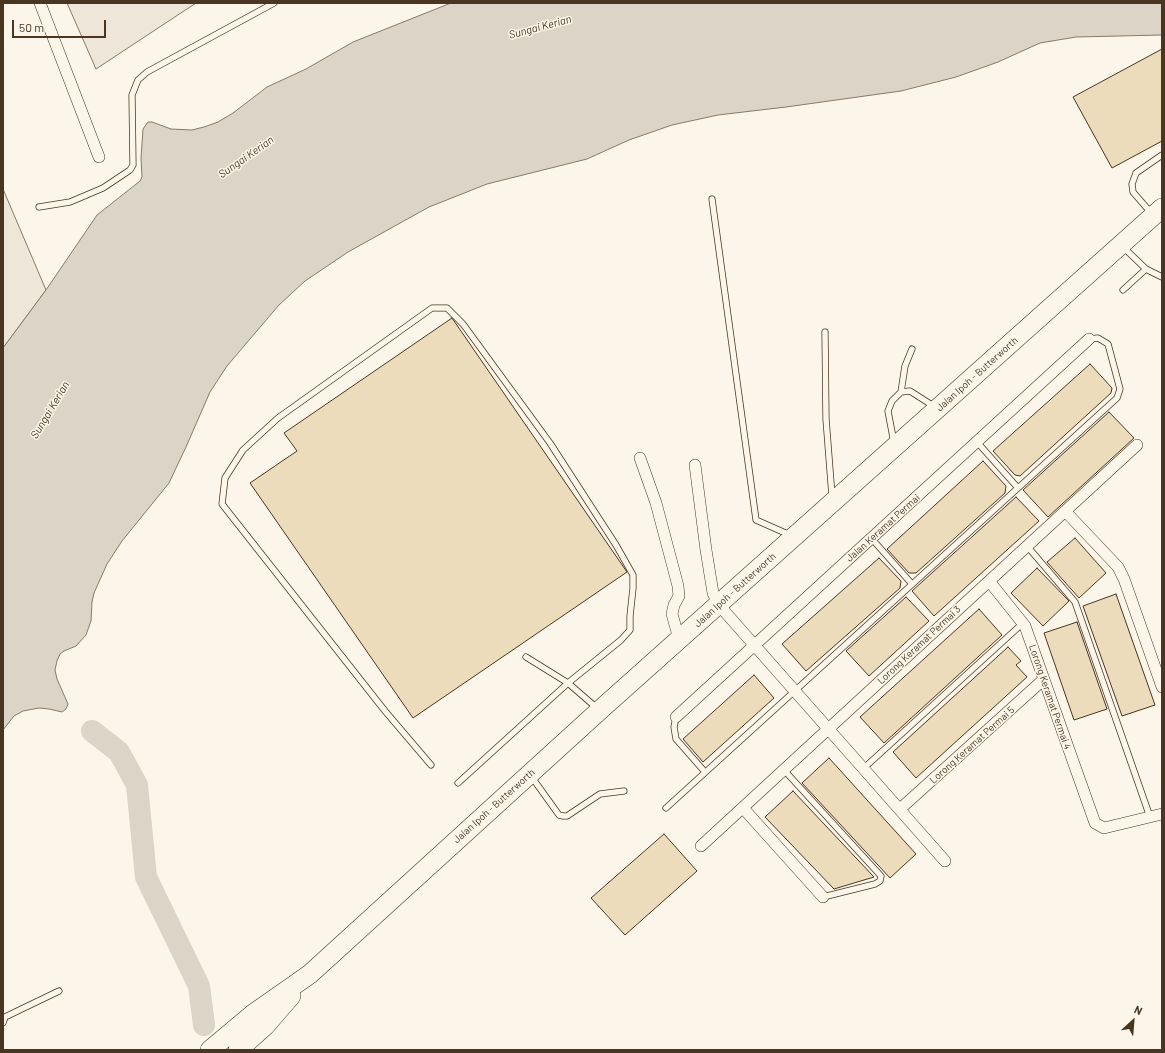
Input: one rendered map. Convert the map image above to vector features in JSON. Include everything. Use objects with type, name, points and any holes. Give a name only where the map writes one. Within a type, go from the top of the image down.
[{"type":"highway","name":"Jalan Ipoh - Butterworth","points":[[238,1050],[265,1026],[310,974],[679,639],[1158,212]]},
{"type":"highway","name":"Jalan Ipoh - Butterworth","points":[[210,1050],[253,1014],[310,974]]},
{"type":"highway","points":[[243,1050],[265,1026]]},
{"type":"street","points":[[40,3],[99,157]]},
{"type":"street","name":"Jalan Keramat Permai","points":[[676,717],[1089,339]]},
{"type":"street","name":"Lorong Keramat Permai 3","points":[[702,846],[1137,445]]},
{"type":"street","points":[[640,458],[656,503],[678,586],[679,596],[674,605],[672,614],[679,639]]},
{"type":"street","points":[[695,465],[706,550],[714,593],[718,604],[946,861]]},
{"type":"street","points":[[1065,511],[1118,567],[1124,579],[1162,687]]},
{"type":"street","name":"Lorong Keramat Permai 4","points":[[989,581],[1025,626],[1094,823],[1104,828],[1150,817]]},
{"type":"street","name":"Lorong Keramat Permai 5","points":[[900,810],[1044,680]]},
{"type":"street","points":[[743,808],[823,897]]},
{"type":"street","points":[[1150,817],[1162,814]]},
{"type":"lane","points":[[40,207],[70,202],[103,188],[130,170],[133,164],[132,95],[138,80],[147,72],[274,3]]},
{"type":"lane","points":[[1158,212],[1133,192],[1132,184],[1136,173],[1162,155]]},
{"type":"lane","points":[[712,199],[756,520],[794,537]]},
{"type":"lane","points":[[1122,245],[1146,269],[1162,277]]},
{"type":"lane","points":[[1123,290],[1146,269]]},
{"type":"lane","points":[[431,765],[385,711],[222,504],[225,478],[243,450],[272,423],[432,308],[447,308],[463,324],[488,356],[554,449],[616,545],[633,575],[630,630],[622,640],[568,683],[458,783]]},
{"type":"lane","points":[[825,332],[826,419],[833,502]]},
{"type":"lane","points":[[666,808],[1117,398],[1120,389],[1108,344],[1098,338],[1089,339]]},
{"type":"lane","points":[[894,447],[888,411],[892,401],[901,392],[905,366],[912,349]]},
{"type":"lane","points":[[901,392],[910,391],[938,409]]},
{"type":"lane","points":[[977,442],[1018,488]]},
{"type":"lane","points":[[872,538],[912,584]]},
{"type":"lane","points":[[1027,546],[1075,602],[1150,817]]},
{"type":"lane","points":[[864,768],[1023,623]]},
{"type":"lane","points":[[526,657],[568,683],[600,710]]},
{"type":"lane","points":[[676,717],[674,727],[676,739],[705,772]]},
{"type":"lane","points":[[784,770],[881,876],[880,881],[875,884],[823,897]]},
{"type":"lane","points":[[530,774],[559,815],[563,816],[567,816],[600,794],[624,791]]},
{"type":"lane","points":[[3,1022],[5,1017],[59,991]]},
{"type":"shaded area","points":[[67,3],[196,3],[96,69]]},
{"type":"shaded area","points":[[3,189],[46,290],[3,348]]},
{"type":"water","name":"Sungai Kerian","points":[[451,3],[1162,3],[1162,35],[1076,37],[1040,43],[998,62],[956,77],[901,91],[718,115],[672,125],[629,140],[587,159],[487,184],[429,207],[348,252],[305,281],[279,305],[227,366],[210,392],[169,483],[122,541],[107,564],[94,593],[91,621],[86,635],[76,646],[60,654],[55,670],[57,679],[68,704],[66,709],[62,712],[39,708],[23,711],[14,716],[3,730],[3,348],[46,290],[97,215],[140,181],[142,177],[141,158],[143,129],[148,122],[171,129],[192,130],[218,122],[233,113],[267,87],[306,69],[353,42]]},
{"type":"building","points":[[1162,49],[1162,141],[1112,168],[1073,97]]},
{"type":"building","points":[[452,318],[627,572],[413,718],[250,483],[297,451],[284,433]]},
{"type":"building","points":[[1090,364],[1112,388],[1111,393],[1020,476],[1015,475],[993,451]]},
{"type":"building","points":[[1109,412],[1134,438],[1048,517],[1023,490]]},
{"type":"building","points":[[983,461],[1006,486],[1005,493],[916,573],[909,573],[887,549]]},
{"type":"building","points":[[1016,497],[1039,521],[934,616],[912,591]]},
{"type":"building","points":[[1075,538],[1106,573],[1079,598],[1047,562]]},
{"type":"building","points":[[879,558],[901,581],[900,588],[806,671],[782,644]]},
{"type":"building","points":[[1037,568],[1069,601],[1043,626],[1011,593]]},
{"type":"building","points":[[1116,594],[1155,705],[1122,716],[1083,606]]},
{"type":"building","points":[[906,597],[929,621],[869,676],[846,651]]},
{"type":"building","points":[[979,609],[1002,635],[884,743],[860,717]]},
{"type":"building","points":[[1077,622],[1107,709],[1074,720],[1044,633]]},
{"type":"building","points":[[1008,647],[1021,661],[1016,665],[1027,677],[916,778],[893,752]]},
{"type":"building","points":[[754,675],[774,698],[703,762],[683,739]]},
{"type":"building","points":[[829,758],[916,854],[890,878],[802,783]]},
{"type":"building","points":[[793,791],[874,877],[834,889],[765,817]]},
{"type":"building","points":[[664,834],[697,871],[625,935],[591,898]]},
{"type":"waterway","points":[[92,731],[119,752],[137,785],[146,877],[199,986],[204,1025]]}]
